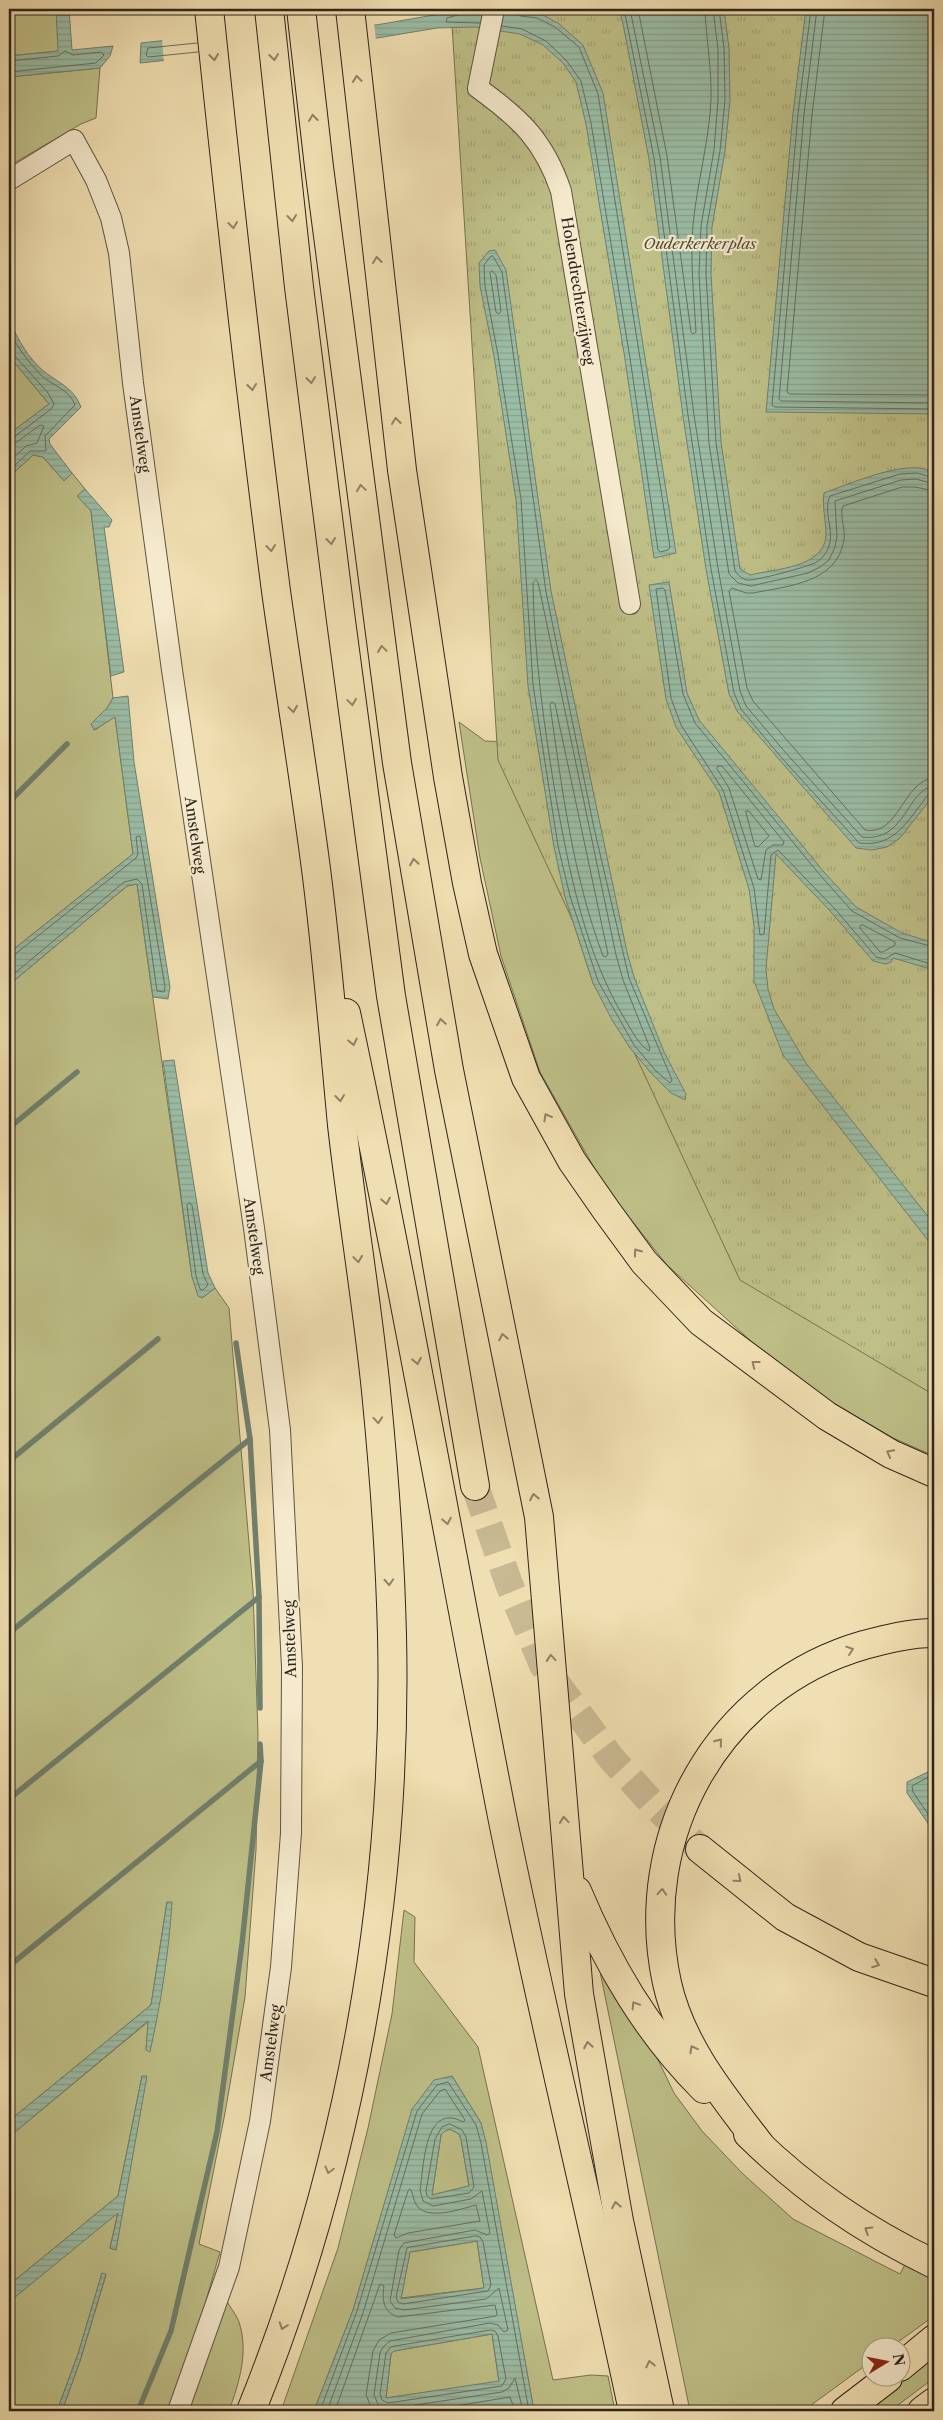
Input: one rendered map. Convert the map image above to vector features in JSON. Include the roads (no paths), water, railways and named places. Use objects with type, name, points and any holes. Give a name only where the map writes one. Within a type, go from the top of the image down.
[{"type":"highway","points":[[209,9],[276,592],[317,875],[351,1204],[376,1388],[392,1632],[392,1706],[380,1883],[366,1991],[342,2123],[296,2290],[251,2411]]},
{"type":"highway","points":[[268,9],[288,170],[300,297],[391,996],[475,1486]]},
{"type":"highway","points":[[301,9],[319,167],[399,772],[449,1070],[539,1518],[579,1994],[619,2222],[660,2411]]},
{"type":"highway","points":[[350,9],[402,470],[448,777],[467,883],[483,954],[526,1078],[572,1161],[606,1210],[644,1262],[701,1322],[826,1416],[891,1454],[934,1474]]},
{"type":"highway","points":[[317,875],[385,1196],[503,1818],[553,2056],[633,2411]]},
{"type":"highway","points":[[761,2146],[707,2074],[687,2038],[668,1985],[662,1954],[661,1887],[672,1838],[689,1792],[710,1754],[734,1723],[774,1688],[805,1668],[848,1650],[891,1638],[934,1632]]},
{"type":"highway","points":[[700,1849],[785,1917],[859,1957],[934,1983]]},
{"type":"highway","points":[[568,1869],[612,1967],[646,2023],[697,2082],[790,2174],[830,2205],[872,2233],[923,2258]]},
{"type":"highway","points":[[910,2359],[934,2339]]},
{"type":"highway","points":[[845,2411],[875,2388]]},
{"type":"highway","points":[[922,2411],[934,2402]]},
{"type":"street","name":"Holendrechterzijweg","points":[[494,9],[478,88],[504,107],[540,145],[553,168],[561,191],[630,604]]},
{"type":"street","name":"Amstelweg","points":[[9,180],[74,140],[96,180],[111,218],[119,252],[133,383],[172,670],[254,1228],[280,1430],[292,1667],[291,1833],[281,1967],[260,2121],[230,2267],[178,2411]]},
{"type":"water","points":[[56,9],[69,9],[72,50],[113,46],[110,56],[100,68],[9,77],[9,56],[58,51]]},
{"type":"water","points":[[469,9],[499,9],[539,13],[558,23],[583,45],[603,93],[676,553],[654,558],[625,359],[586,124],[576,82],[563,63],[543,45],[520,34],[475,27],[437,28],[377,38],[140,63],[141,43],[334,22],[376,25]]},
{"type":"water","name":"Ouderkerkerplas","points":[[619,9],[724,9],[729,48],[730,100],[725,151],[712,227],[711,274],[721,442],[740,569],[750,575],[772,571],[808,561],[817,554],[823,546],[826,535],[823,504],[824,493],[864,478],[896,470],[924,469],[934,474],[934,795],[900,838],[887,847],[872,850],[856,848],[737,711],[729,694],[706,569],[683,416],[649,159]]},
{"type":"water","name":"Ouderkerkerplas","points":[[806,9],[934,9],[934,414],[766,412],[793,113]]},
{"type":"water","points":[[495,250],[506,270],[551,591],[627,952],[634,977],[664,1052],[686,1094],[685,1100],[671,1093],[652,1074],[630,1048],[612,1020],[593,983],[565,897],[554,847],[528,686],[516,500],[494,356],[480,286],[479,263],[489,251]]},
{"type":"water","points":[[9,315],[18,339],[28,354],[40,368],[71,391],[81,407],[49,439],[50,444],[72,473],[64,481],[43,457],[33,455],[9,477],[9,434],[49,404],[9,356]]},
{"type":"water","points":[[85,489],[112,520],[109,527],[104,527],[124,672],[111,676],[91,511],[77,496]]},
{"type":"water","points":[[669,582],[687,693],[699,720],[824,872],[856,907],[902,933],[934,943],[934,970],[893,958],[891,962],[886,964],[873,961],[831,912],[776,854],[766,969],[768,989],[774,1009],[806,1063],[934,1224],[934,1248],[783,1055],[754,981],[754,926],[749,889],[719,792],[676,727],[666,699],[649,585]]},
{"type":"water","points":[[128,696],[134,762],[170,987],[168,999],[153,997],[137,884],[127,886],[9,985],[9,953],[133,854],[115,717],[94,730],[91,724],[107,708],[113,698]]},
{"type":"water","points":[[174,1060],[208,1273],[215,1288],[202,1298],[198,1296],[192,1277],[163,1061]]},
{"type":"water","points":[[934,1769],[934,1832],[907,1793],[907,1782]]},
{"type":"water","points":[[167,1902],[172,1902],[167,1958],[150,2052],[146,2050],[148,2021],[9,2137],[9,2121],[151,2005]]},
{"type":"water","points":[[142,2076],[147,2076],[116,2250],[110,2248],[118,2213],[9,2302],[9,2285],[118,2196]]},
{"type":"water","points":[[452,2076],[481,2123],[534,2411],[314,2411],[353,2310],[412,2109],[434,2080]],"holes":[[[450,2129],[459,2134],[461,2139],[469,2186],[432,2195],[441,2135]],[[477,2241],[484,2288],[401,2299],[410,2252]],[[492,2334],[499,2381],[386,2398],[391,2354],[394,2351]]]},
{"type":"water","points":[[102,2273],[106,2274],[80,2361],[62,2411],[57,2411],[78,2354]]},
{"type":"waterway","points":[[9,802],[67,744]]},
{"type":"waterway","points":[[9,1128],[77,1072]]},
{"type":"waterway","points":[[9,1461],[158,1339]]},
{"type":"waterway","points":[[236,1343],[250,1439],[259,1597],[260,1708]]},
{"type":"waterway","points":[[9,1633],[250,1439]]},
{"type":"waterway","points":[[9,1799],[259,1597]]},
{"type":"waterway","points":[[138,2411],[171,2331],[217,2132],[242,1944],[261,1761],[260,1744]]},
{"type":"waterway","points":[[9,1966],[261,1761]]},
{"type":"tunnel","points":[[475,1486],[509,1584],[543,1665],[611,1758],[655,1806],[700,1849]]}]
